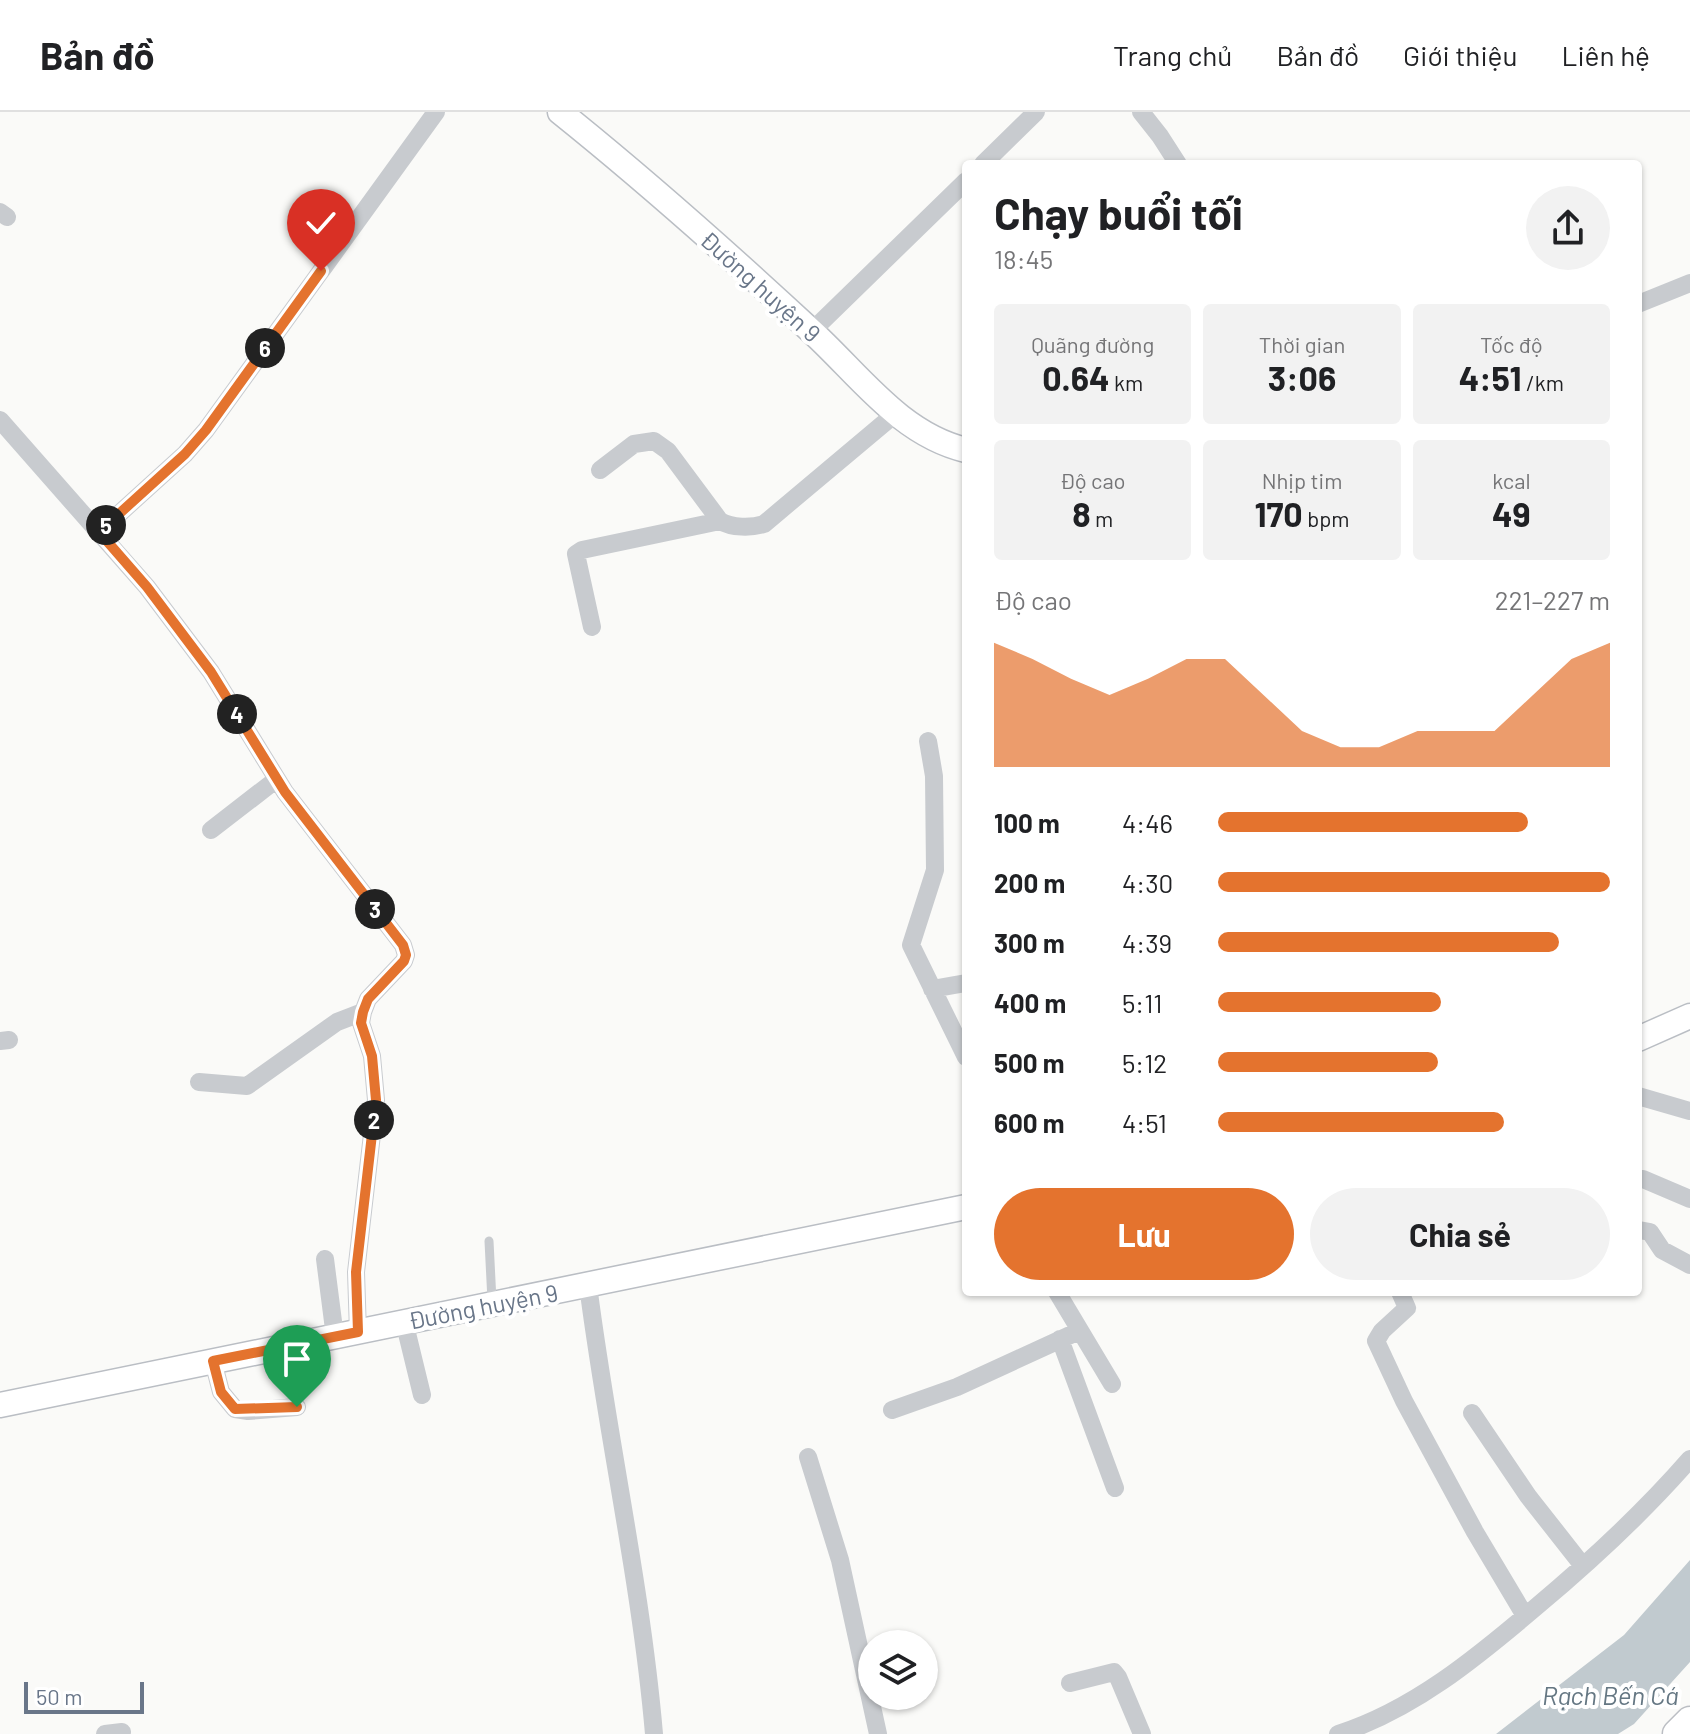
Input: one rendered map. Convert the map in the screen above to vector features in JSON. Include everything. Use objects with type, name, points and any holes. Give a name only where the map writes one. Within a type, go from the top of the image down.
[{"type":"main road","points":[[1677,1734],[1690,1721]]},
{"type":"street","points":[[99,532],[185,454],[206,430],[436,112]]},
{"type":"street","name":"Đường huyện 9","points":[[560,112],[623,162],[812,331],[895,414],[940,442],[962,449]]},
{"type":"street","points":[[987,160],[1036,112]]},
{"type":"street","points":[[1141,112],[1175,160]]},
{"type":"street","points":[[812,331],[962,185]]},
{"type":"street","points":[[1642,302],[1690,283]]},
{"type":"street","points":[[600,470],[634,444],[654,441],[668,451],[720,521],[731,526],[764,524],[895,414]]},
{"type":"street","points":[[0,420],[147,587],[211,672],[277,779],[403,945],[404,961],[368,999],[361,1023],[372,1056],[376,1100],[347,1334]]},
{"type":"street","points":[[592,627],[576,554],[582,550],[720,521]]},
{"type":"street","points":[[928,741],[934,776],[935,870],[911,945],[962,1049]]},
{"type":"street","points":[[211,830],[277,779]]},
{"type":"street","points":[[932,989],[962,984]]},
{"type":"street","points":[[199,1082],[247,1086],[337,1022],[363,1012]]},
{"type":"street","points":[[1642,1037],[1690,1016]]},
{"type":"street","points":[[1642,1097],[1690,1111]]},
{"type":"street","points":[[1642,1179],[1690,1199]]},
{"type":"street","name":"Đường huyện 9","points":[[0,1405],[962,1208]]},
{"type":"street","points":[[1642,1231],[1650,1232],[1662,1250],[1690,1265]]},
{"type":"street","points":[[325,1259],[347,1334]]},
{"type":"street","points":[[588,1285],[598,1366],[638,1594],[654,1734]]},
{"type":"street","points":[[1059,1296],[1112,1384]]},
{"type":"street","points":[[1402,1296],[1407,1308],[1382,1331],[1376,1341],[1404,1401],[1525,1616]]},
{"type":"street","points":[[404,1321],[422,1395]]},
{"type":"street","points":[[892,1410],[957,1387],[1079,1331]]},
{"type":"street","points":[[1060,1339],[1115,1488]]},
{"type":"street","points":[[213,1361],[221,1392],[235,1409],[297,1407]]},
{"type":"street","points":[[1472,1413],[1528,1496],[1583,1566]]},
{"type":"street","points":[[808,1457],[840,1560],[878,1734]]},
{"type":"street","points":[[1338,1734],[1387,1716],[1480,1654],[1632,1521],[1690,1459]]},
{"type":"street","points":[[1070,1683],[1114,1672],[1142,1734]]},
{"type":"lane","points":[[489,1241],[493,1304]]},
{"type":"water","name":"Rạch Bến Cá","points":[[1690,1560],[1690,1662],[1634,1724],[1618,1734],[1496,1734],[1624,1635]]},
{"type":"route","points":[[297,1407],[248,1411],[235,1409],[221,1392],[213,1361],[358,1332],[356,1272],[376,1100],[372,1056],[361,1023],[368,999],[404,961],[406,955],[403,945],[285,792],[211,672],[147,587],[99,532],[185,454],[206,430],[321,271]]}]
